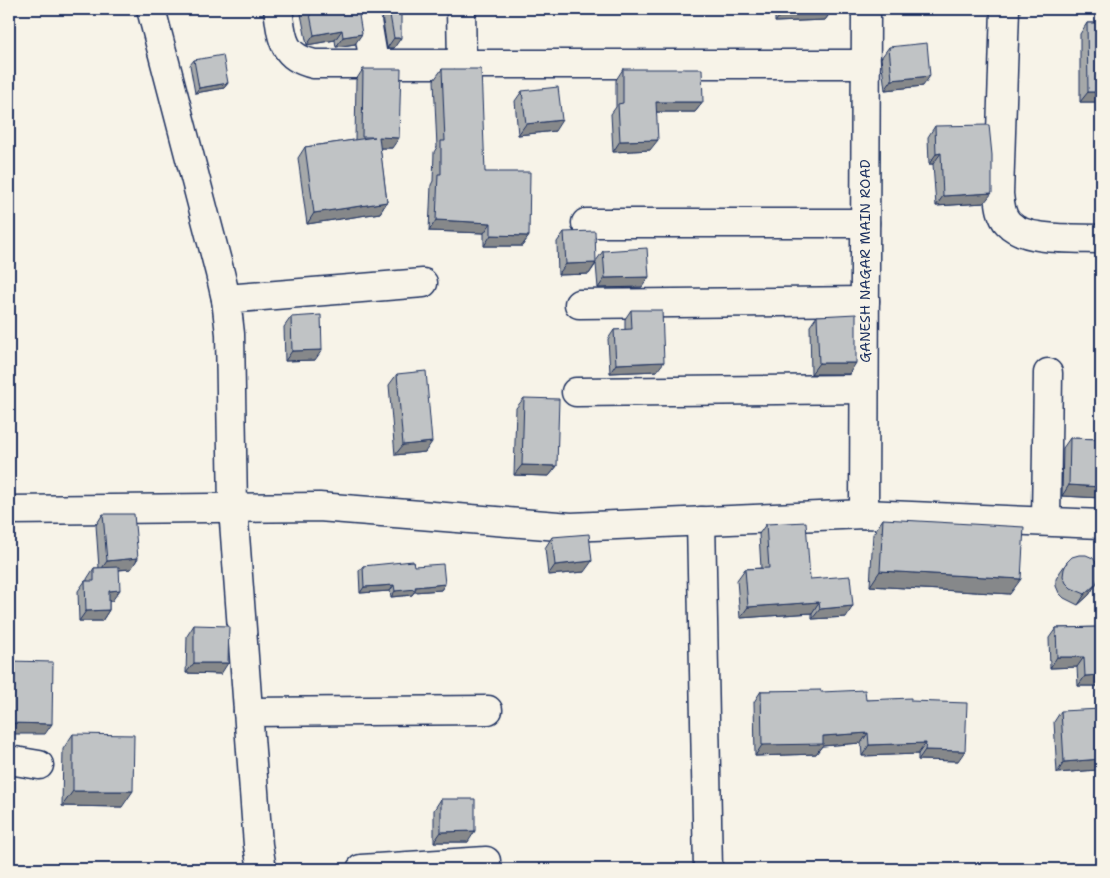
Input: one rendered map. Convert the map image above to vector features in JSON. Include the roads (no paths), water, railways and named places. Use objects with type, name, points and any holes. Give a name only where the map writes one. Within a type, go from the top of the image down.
[{"type":"street","points":[[151,9],[226,299],[230,334],[233,508],[258,845],[262,869]]},
{"type":"street","points":[[278,9],[284,43],[292,55],[301,61],[314,64],[866,64]]},
{"type":"street","points":[[365,9],[374,63]]},
{"type":"street","points":[[461,9],[462,65]]},
{"type":"street","name":"GANESH NAGAR MAIN ROAD","points":[[864,514],[866,9]]},
{"type":"street","points":[[1004,9],[1000,209],[1006,222],[1018,232],[1035,237],[1101,239]]},
{"type":"street","points":[[586,223],[866,223]]},
{"type":"street","points":[[226,299],[423,283]]},
{"type":"street","points":[[580,304],[865,301]]},
{"type":"street","points":[[1046,521],[1048,373]]},
{"type":"street","points":[[576,392],[864,389]]},
{"type":"street","points":[[9,510],[319,507],[570,528],[864,514],[1101,524]]},
{"type":"street","points":[[701,521],[708,869]]},
{"type":"street","points":[[248,712],[488,710]]},
{"type":"street","points":[[9,760],[39,765]]},
{"type":"street","points":[[361,869],[486,861]]}]
